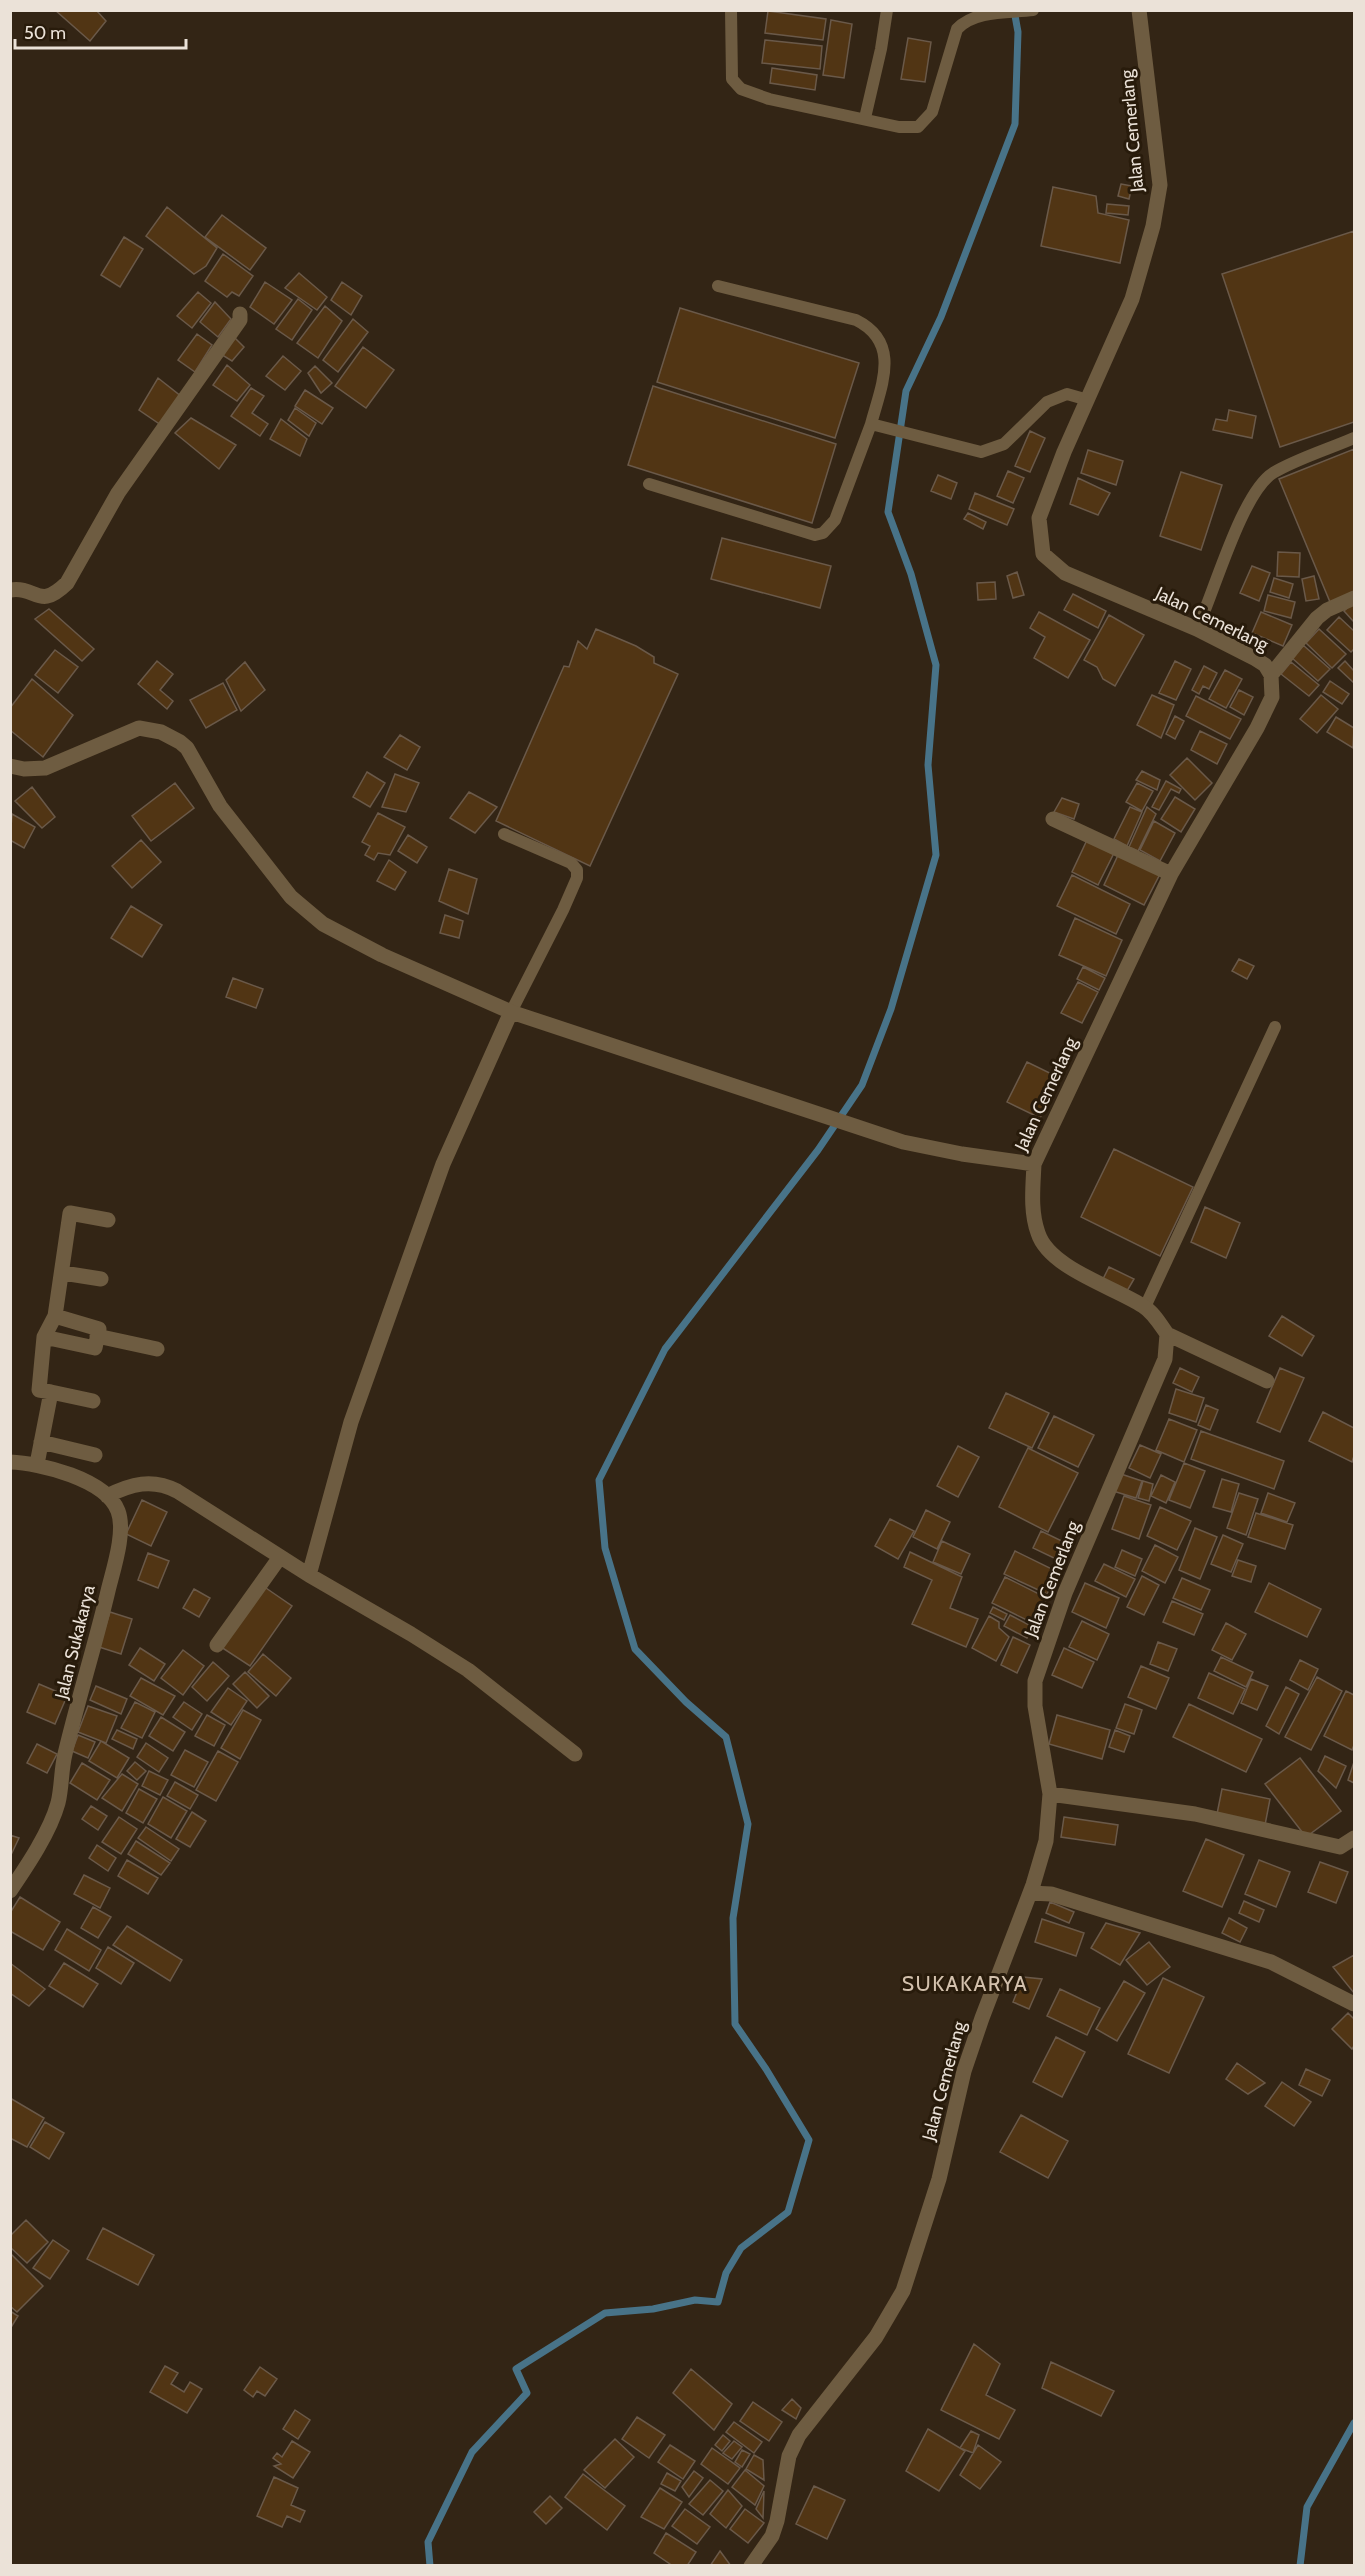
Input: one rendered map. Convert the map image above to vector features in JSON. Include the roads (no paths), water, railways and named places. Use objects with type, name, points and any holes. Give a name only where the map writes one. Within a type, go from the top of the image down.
[{"type":"street","name":"Jalan Cemerlang","points":[[751,2565],[772,2536],[777,2521],[786,2465],[799,2435],[876,2337],[903,2291],[939,2179],[963,2072],[1030,1893],[1046,1841],[1050,1794],[1035,1706],[1035,1681],[1065,1593],[1165,1359],[1167,1334],[1145,1307],[1074,1269],[1051,1252],[1038,1235],[1032,1203],[1034,1164],[1171,874],[1257,728],[1272,697],[1271,675],[1265,666],[1254,658],[1197,629],[1065,573],[1043,554],[1039,518],[1064,452],[1132,299],[1153,226],[1160,185],[1139,10]]},
{"type":"street","points":[[10,590],[48,597],[67,583],[118,493],[234,329],[240,320],[240,314]]},
{"type":"street","points":[[1271,675],[1317,618],[1327,610],[1354,598]]},
{"type":"street","points":[[10,766],[24,769],[45,768],[139,728],[161,732],[171,736],[187,748],[220,806],[291,897],[323,924],[382,955],[511,1012],[903,1142],[962,1154],[1034,1164]]},
{"type":"street","points":[[1053,819],[1171,874]]},
{"type":"street","points":[[309,1575],[351,1422],[443,1164],[511,1012]]},
{"type":"street","points":[[93,1401],[39,1390],[44,1337],[55,1316],[70,1213],[108,1220]]},
{"type":"street","points":[[63,1273],[101,1279]]},
{"type":"street","points":[[44,1337],[94,1348],[99,1329],[55,1316]]},
{"type":"street","points":[[1167,1334],[1267,1381]]},
{"type":"street","points":[[98,1336],[158,1349]]},
{"type":"street","points":[[37,1464],[51,1392]]},
{"type":"street","points":[[41,1442],[95,1455]]},
{"type":"street","points":[[10,1462],[37,1464],[65,1473],[107,1496],[134,1484],[155,1483],[168,1486],[309,1575],[468,1670],[575,1754]]},
{"type":"street","name":"Jalan Sukakarya","points":[[10,1891],[38,1845],[57,1804],[64,1756],[91,1662],[116,1555],[119,1534],[118,1510],[107,1496]]},
{"type":"street","points":[[218,1645],[280,1557]]},
{"type":"street","points":[[1050,1794],[1195,1814],[1340,1847],[1354,1838]]},
{"type":"street","points":[[1030,1893],[1051,1894],[1271,1962],[1354,2004]]},
{"type":"lane","points":[[730,10],[732,80],[741,88],[769,99],[899,127],[918,127],[932,112],[957,29],[965,20],[1033,10]]},
{"type":"lane","points":[[865,118],[881,49],[887,10]]},
{"type":"lane","points":[[649,484],[815,535],[823,533],[835,520],[871,424],[887,366],[880,344],[870,327],[856,320],[718,286]]},
{"type":"lane","points":[[871,424],[981,452],[1004,444],[1047,402],[1067,394],[1088,400]]},
{"type":"lane","points":[[1197,629],[1246,506],[1260,485],[1273,473],[1354,438]]},
{"type":"lane","points":[[504,834],[571,863],[577,870],[577,878],[563,910],[511,1012]]},
{"type":"lane","points":[[1145,1307],[1275,1027]]},
{"type":"waterway","points":[[430,2566],[428,2542],[472,2452],[527,2393],[516,2369],[605,2313],[653,2309],[695,2300],[718,2302],[726,2273],[741,2248],[788,2212],[809,2140],[766,2069],[735,2024],[733,1918],[748,1824],[726,1737],[686,1702],[635,1649],[605,1548],[599,1480],[665,1349],[818,1150],[862,1085],[891,1009],[936,855],[928,765],[936,665],[911,574],[888,512],[906,391],[941,317],[1015,124],[1018,32],[1014,10]]},
{"type":"waterway","points":[[1300,2566],[1307,2507],[1354,2423]]},
{"type":"district","name":"SUKAKARYA","points":[[965,1984]]}]
